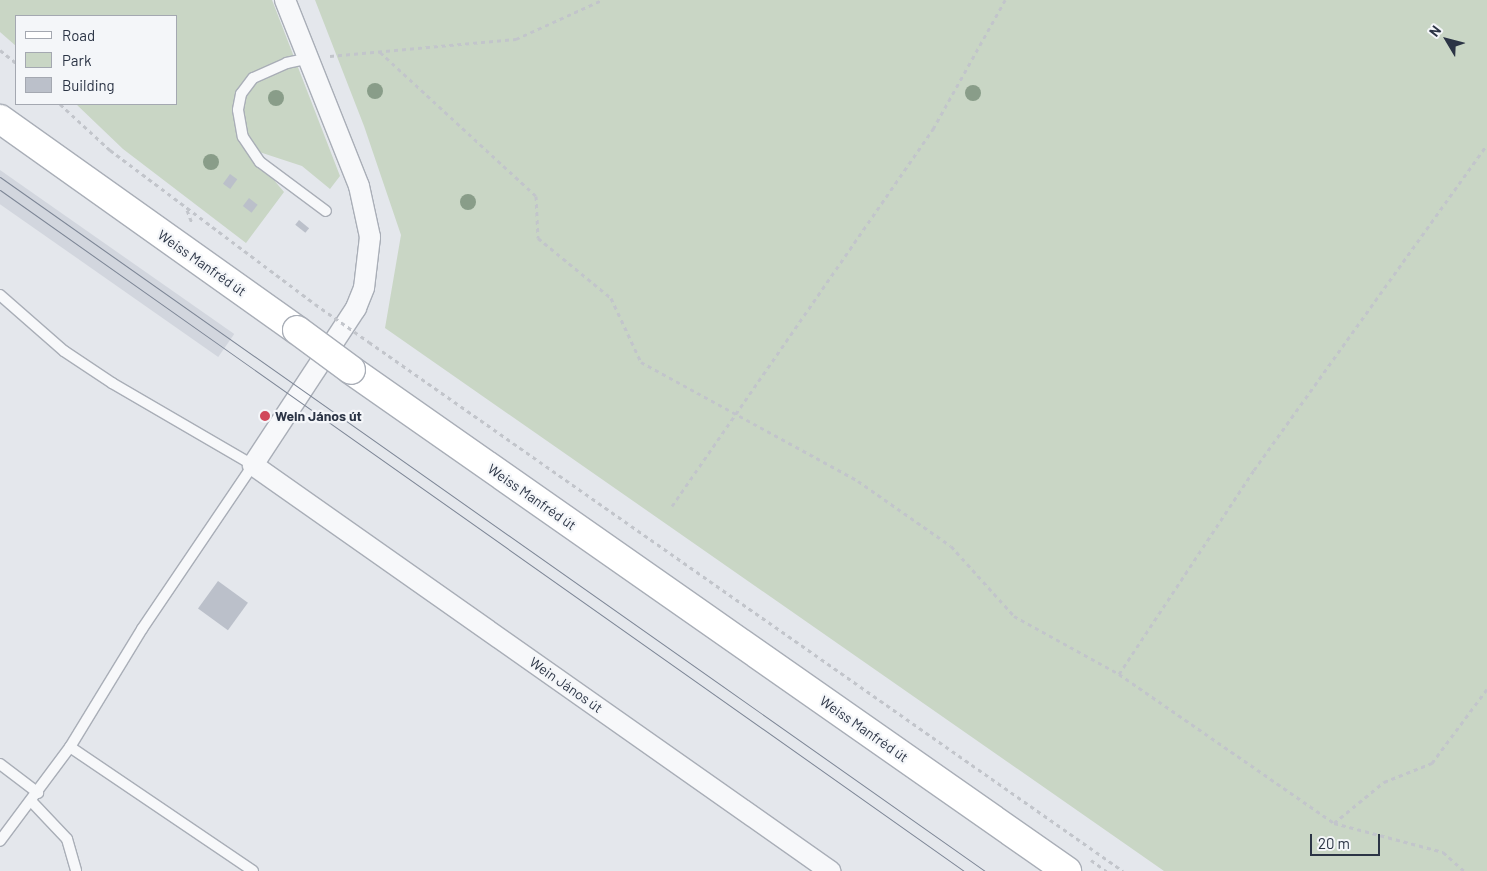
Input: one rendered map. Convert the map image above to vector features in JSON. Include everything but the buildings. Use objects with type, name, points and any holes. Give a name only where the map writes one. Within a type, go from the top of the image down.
[{"type":"main road","name":"Weiss Manfréd út","points":[[0,119],[351,370],[1068,871]]},
{"type":"street","points":[[253,465],[356,308],[364,288],[370,237],[359,186],[310,58],[285,0]]},
{"type":"street","name":"Wein János út","points":[[253,465],[830,871]]},
{"type":"lane","points":[[310,58],[287,63],[253,78],[241,94],[238,110],[243,137],[260,162],[326,211]]},
{"type":"lane","points":[[0,295],[72,356],[253,465],[226,508],[142,629],[70,748],[32,802],[0,841]]},
{"type":"lane","points":[[70,748],[253,871]]},
{"type":"lane","points":[[0,764],[38,793]]},
{"type":"lane","points":[[32,802],[68,838],[76,871]]},
{"type":"path","points":[[310,58],[516,39],[602,0]]},
{"type":"path","points":[[672,506],[933,129],[1005,0]]},
{"type":"path","points":[[0,50],[15,62]]},
{"type":"path","points":[[380,52],[536,196],[538,238],[611,298],[641,362],[858,481],[951,546],[1014,616],[1119,674],[1334,823],[1443,852],[1464,871]]},
{"type":"path","points":[[61,105],[110,150],[315,304],[1122,871]]},
{"type":"path","points":[[1119,674],[1254,470],[1487,145]]},
{"type":"path","points":[[1334,823],[1384,782],[1432,764],[1487,689]]},
{"type":"shaded area","points":[[0,170],[234,334],[218,357],[0,204]]},
{"type":"green space","points":[[0,0],[272,0],[340,176],[330,189],[302,166],[247,148],[284,192],[246,243],[123,149],[77,105],[178,105],[178,15],[15,15],[15,45],[0,32]]},
{"type":"green space","points":[[315,0],[1487,0],[1487,871],[1164,871],[385,328],[401,235],[364,126]]},
{"type":"tram line","points":[[0,177],[985,871]]},
{"type":"tram line","points":[[0,190],[964,871]]},
{"type":"place","name":"Wein János út","points":[[265,416]]}]
